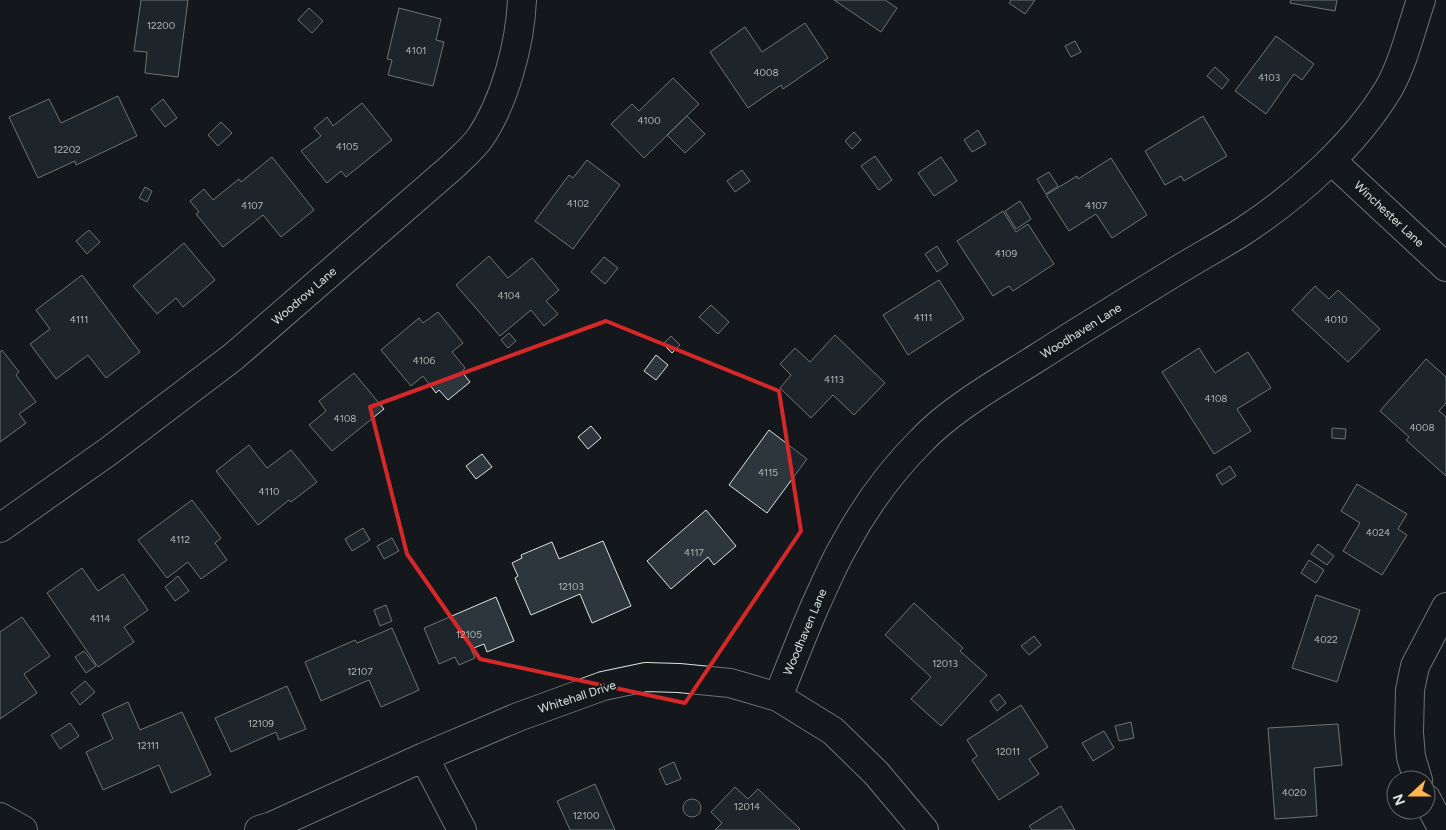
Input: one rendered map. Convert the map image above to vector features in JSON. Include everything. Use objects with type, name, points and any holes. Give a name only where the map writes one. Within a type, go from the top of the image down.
[{"type":"street","name":"Woodrow Lane","points":[[0,528],[109,451],[233,357],[453,166],[479,138],[492,117],[506,84],[516,46],[522,0]]},
{"type":"street","name":"Woodhaven Lane","points":[[778,697],[843,546],[876,494],[921,440],[948,417],[994,386],[1184,266],[1242,232],[1284,201],[1332,161],[1377,107],[1390,85],[1401,60],[1421,0]]},
{"type":"street","name":"Winchester Lane","points":[[1332,161],[1446,266]]},
{"type":"street","points":[[1415,770],[1411,757],[1409,733],[1410,690],[1415,666],[1446,607]]},
{"type":"street","name":"Whitehall Drive","points":[[259,830],[272,826],[424,757],[518,717],[603,686],[646,677],[730,683],[778,697],[833,731],[876,772],[924,830]]},
{"type":"street","points":[[424,757],[462,830]]},
{"type":"street","points":[[0,817],[23,830]]},
{"type":"street","points":[[1436,818],[1442,830]]},
{"type":"highlighted area","points":[[606,321],[779,391],[801,531],[685,703],[480,659],[407,554],[370,407]]},
{"type":"building","points":[[141,0],[188,0],[178,77],[145,73],[147,52],[134,51]]},
{"type":"building","points":[[834,0],[885,0],[897,8],[881,32]]},
{"type":"building","points":[[1011,0],[1035,0],[1025,14],[1009,3]]},
{"type":"building","points":[[1291,0],[1337,0],[1335,11],[1290,3]]},
{"type":"building","points":[[309,8],[323,21],[312,33],[298,20]]},
{"type":"building","points":[[399,8],[441,19],[436,40],[444,42],[433,86],[388,75],[392,60],[387,59]]},
{"type":"building","points":[[805,23],[828,58],[783,89],[781,85],[748,108],[710,52],[745,27],[762,52]]},
{"type":"building","points":[[1276,36],[1314,64],[1302,80],[1294,74],[1266,114],[1235,91]]},
{"type":"building","points":[[1075,41],[1081,52],[1071,57],[1065,46]]},
{"type":"building","points":[[1215,67],[1229,80],[1222,89],[1207,76]]},
{"type":"building","points":[[673,78],[699,104],[644,158],[611,124],[632,104],[639,111]]},
{"type":"building","points":[[118,96],[137,136],[76,165],[75,161],[38,178],[9,117],[49,99],[61,123]]},
{"type":"building","points":[[163,99],[177,118],[165,127],[151,109]]},
{"type":"building","points":[[362,103],[392,140],[346,177],[341,171],[327,183],[301,151],[321,136],[314,128],[327,117],[333,126]]},
{"type":"building","points":[[687,116],[705,134],[685,153],[667,135]]},
{"type":"building","points":[[1203,116],[1227,156],[1184,181],[1181,176],[1165,185],[1145,151]]},
{"type":"building","points":[[221,122],[232,133],[218,146],[208,135]]},
{"type":"building","points":[[978,130],[986,144],[972,152],[964,140]]},
{"type":"building","points":[[854,132],[861,140],[852,149],[845,141]]},
{"type":"building","points":[[875,156],[892,180],[879,190],[861,166]]},
{"type":"building","points":[[272,157],[314,210],[281,237],[263,215],[223,247],[196,214],[199,212],[190,201],[204,189],[213,200],[239,179],[241,182]]},
{"type":"building","points":[[941,157],[957,181],[934,196],[918,173]]},
{"type":"building","points":[[1111,158],[1147,215],[1112,238],[1096,214],[1069,231],[1046,195],[1077,176],[1078,179]]},
{"type":"building","points":[[587,160],[620,185],[573,249],[535,221],[569,175],[573,178]]},
{"type":"building","points":[[742,170],[750,181],[735,192],[727,181]]},
{"type":"building","points":[[1049,172],[1058,186],[1046,194],[1037,179]]},
{"type":"building","points":[[145,187],[152,191],[147,202],[139,198]]},
{"type":"building","points":[[1020,201],[1031,219],[1016,229],[1005,211]]},
{"type":"building","points":[[1003,211],[1016,232],[1028,224],[1054,264],[1013,291],[1009,286],[993,296],[957,241]]},
{"type":"building","points":[[89,230],[100,242],[87,254],[76,241]]},
{"type":"building","points":[[184,243],[215,280],[183,307],[176,298],[157,314],[133,286]]},
{"type":"building","points":[[937,246],[948,264],[937,272],[925,254]]},
{"type":"building","points":[[489,256],[508,278],[532,258],[559,290],[546,301],[558,314],[544,326],[531,310],[500,336],[456,285]]},
{"type":"building","points":[[604,257],[618,268],[605,284],[591,272]]},
{"type":"building","points":[[82,275],[140,352],[106,378],[88,355],[56,379],[30,344],[50,329],[36,310]]},
{"type":"building","points":[[939,280],[964,319],[908,355],[883,315]]},
{"type":"building","points":[[1315,286],[1329,299],[1338,290],[1380,329],[1348,362],[1292,310]]},
{"type":"building","points":[[711,305],[729,322],[718,334],[699,317]]},
{"type":"building","points":[[438,312],[463,343],[452,352],[465,368],[462,372],[470,382],[448,400],[439,390],[436,393],[423,376],[411,386],[381,350],[419,318],[423,323]]},
{"type":"building","points":[[509,333],[516,341],[508,348],[501,340]]},
{"type":"building","points":[[835,335],[885,383],[854,415],[833,395],[811,418],[780,388],[791,375],[780,364],[795,348],[810,362]]},
{"type":"building","points":[[671,336],[680,345],[672,353],[663,344]]},
{"type":"building","points":[[1199,348],[1215,373],[1248,352],[1271,388],[1237,409],[1251,431],[1214,454],[1162,372]]},
{"type":"building","points":[[2,350],[19,372],[16,375],[36,402],[19,414],[26,423],[0,442],[0,352]]},
{"type":"building","points":[[656,355],[668,365],[656,380],[644,371]]},
{"type":"building","points":[[1426,359],[1446,377],[1446,403],[1439,411],[1446,417],[1446,476],[1406,440],[1409,437],[1380,411]]},
{"type":"building","points":[[354,373],[384,409],[332,451],[309,425],[326,411],[319,401]]},
{"type":"building","points":[[591,426],[601,438],[588,449],[578,437]]},
{"type":"building","points":[[1332,428],[1346,429],[1345,439],[1332,438]]},
{"type":"building","points":[[769,430],[807,459],[767,513],[729,485]]},
{"type":"building","points":[[249,445],[267,468],[291,450],[317,482],[291,502],[289,500],[258,525],[216,471]]},
{"type":"building","points":[[482,454],[492,467],[476,479],[466,466]]},
{"type":"building","points":[[1230,466],[1236,476],[1222,485],[1216,475]]},
{"type":"building","points":[[1357,484],[1407,514],[1398,529],[1407,535],[1382,575],[1343,551],[1360,523],[1341,511]]},
{"type":"building","points":[[192,500],[221,538],[215,543],[227,560],[201,579],[188,562],[167,578],[138,540]]},
{"type":"building","points":[[706,510],[736,546],[714,565],[708,557],[671,589],[647,561]]},
{"type":"building","points":[[363,528],[370,540],[352,551],[345,539]]},
{"type":"building","points":[[392,538],[399,551],[384,559],[377,546]]},
{"type":"building","points":[[603,541],[631,606],[592,623],[580,594],[531,615],[515,578],[518,576],[512,563],[522,558],[521,555],[552,542],[559,559]]},
{"type":"building","points":[[1318,544],[1334,556],[1327,565],[1311,554]]},
{"type":"building","points":[[1309,560],[1324,570],[1316,583],[1301,573]]},
{"type":"building","points":[[82,568],[98,591],[123,574],[148,610],[124,627],[134,642],[98,667],[47,593]]},
{"type":"building","points":[[178,576],[189,591],[175,601],[165,587]]},
{"type":"building","points":[[1316,595],[1360,610],[1337,682],[1292,668]]},
{"type":"building","points":[[496,597],[514,641],[487,652],[484,644],[471,649],[475,658],[459,665],[455,657],[439,664],[424,628]]},
{"type":"building","points":[[914,603],[963,648],[960,651],[987,675],[941,726],[911,699],[931,677],[885,635]]},
{"type":"building","points":[[386,605],[392,621],[380,626],[374,610]]},
{"type":"building","points":[[22,617],[50,656],[24,674],[37,693],[0,719],[0,632]]},
{"type":"building","points":[[392,628],[419,690],[381,707],[369,680],[321,701],[305,662],[355,640],[357,643]]},
{"type":"building","points":[[1034,636],[1041,645],[1029,655],[1021,646]]},
{"type":"building","points":[[84,651],[96,666],[86,673],[75,657]]},
{"type":"building","points":[[85,681],[95,692],[80,705],[71,693]]},
{"type":"building","points":[[287,686],[306,729],[279,740],[276,732],[231,752],[215,718]]},
{"type":"building","points":[[999,694],[1006,703],[997,711],[990,701]]},
{"type":"building","points":[[128,702],[140,730],[182,712],[211,775],[171,793],[159,765],[103,790],[86,752],[113,739],[102,714]]},
{"type":"building","points":[[1021,705],[1048,747],[1029,759],[1039,774],[999,800],[972,760],[977,756],[967,740]]},
{"type":"building","points":[[1131,722],[1134,738],[1119,741],[1115,726]]},
{"type":"building","points":[[70,723],[79,736],[60,749],[51,735]]},
{"type":"building","points":[[1338,724],[1342,765],[1314,768],[1317,816],[1275,819],[1268,728]]},
{"type":"building","points":[[1104,731],[1114,748],[1093,761],[1082,743]]},
{"type":"building","points":[[674,762],[681,779],[666,785],[659,769]]},
{"type":"building","points":[[595,784],[615,830],[570,830],[557,801]]},
{"type":"building","points":[[735,787],[748,799],[758,789],[800,829],[715,830],[722,823],[711,812]]},
{"type":"building","points":[[688,799],[696,799],[701,804],[699,815],[688,817],[683,812],[683,804]]},
{"type":"building","points":[[1061,806],[1075,830],[1032,830],[1029,826]]}]
